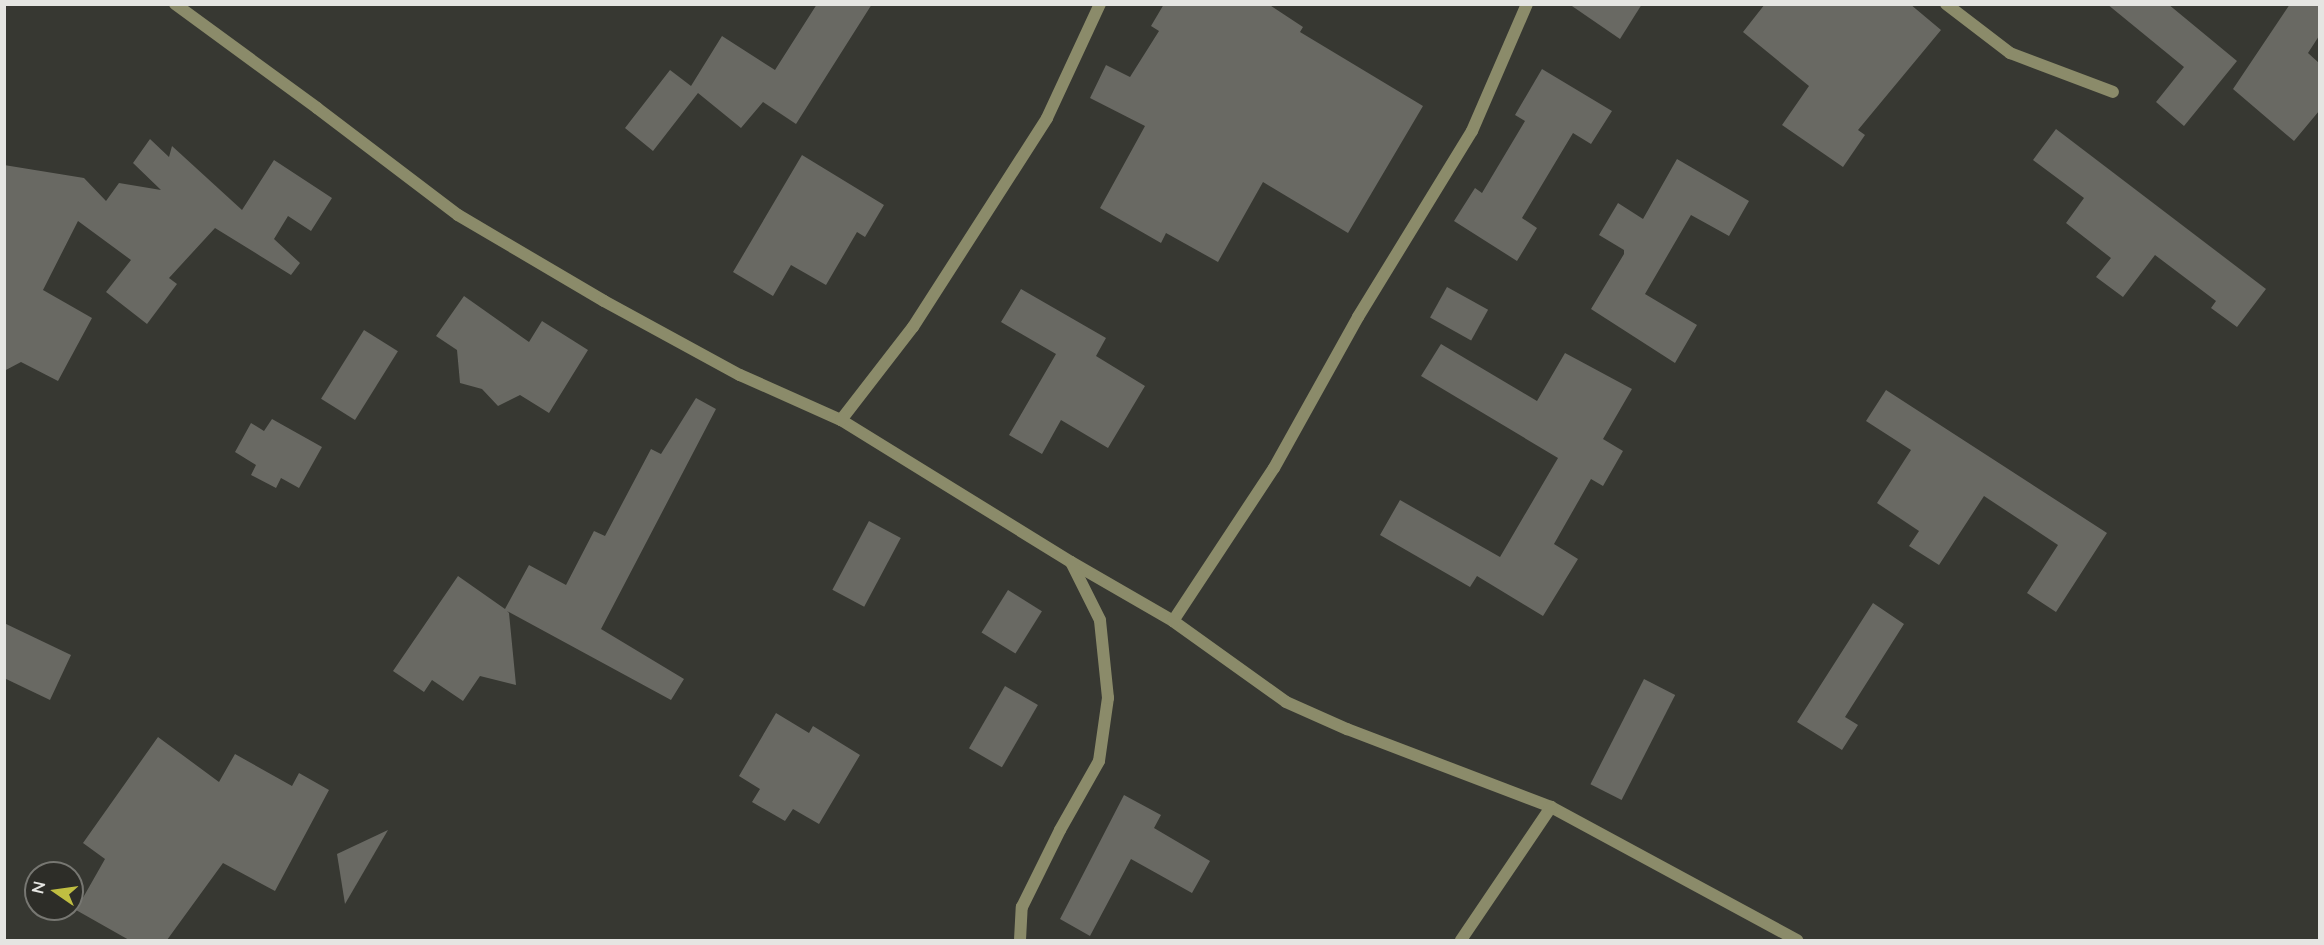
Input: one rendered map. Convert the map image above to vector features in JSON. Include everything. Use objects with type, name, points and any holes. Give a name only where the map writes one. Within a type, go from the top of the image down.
[{"type":"street","points":[[175,4],[458,214],[604,301],[740,375],[841,420],[1071,562],[1173,621],[1286,702],[1347,729],[1551,807],[1797,940]]},
{"type":"street","points":[[841,420],[913,327],[1047,118],[1100,4]]},
{"type":"street","points":[[1173,621],[1274,468],[1358,317],[1472,131],[1527,4]]},
{"type":"street","points":[[1946,4],[2010,53],[2114,92]]},
{"type":"street","points":[[1020,940],[1022,907],[1060,830],[1100,761],[1108,698],[1100,620],[1071,562]]},
{"type":"street","points":[[1461,940],[1551,807]]},
{"type":"building","points":[[817,4],[872,4],[796,124],[763,102],[741,128],[698,93],[653,151],[625,128],[670,70],[691,86],[722,36],[775,70]]},
{"type":"building","points":[[1164,4],[1268,4],[1303,27],[1300,32],[1423,106],[1348,233],[1263,182],[1218,262],[1166,233],[1161,243],[1100,208],[1145,126],[1090,98],[1106,65],[1130,77],[1159,31],[1151,26]]},
{"type":"building","points":[[1569,4],[1642,4],[1620,39]]},
{"type":"building","points":[[1765,4],[1910,4],[1941,30],[1858,130],[1865,135],[1843,167],[1782,125],[1809,86],[1743,32]]},
{"type":"building","points":[[2107,4],[2168,4],[2237,61],[2184,126],[2156,102],[2184,67]]},
{"type":"building","points":[[2290,4],[2319,4],[2319,36],[2308,53],[2319,63],[2319,111],[2294,141],[2233,89]]},
{"type":"building","points":[[1542,69],[1612,111],[1591,144],[1573,133],[1522,218],[1537,228],[1517,261],[1454,221],[1475,188],[1482,193],[1525,121],[1515,115]]},
{"type":"building","points":[[2056,129],[2266,289],[2237,327],[2211,308],[2216,301],[2155,255],[2123,297],[2096,277],[2111,258],[2066,223],[2084,198],[2033,160]]},
{"type":"building","points":[[150,139],[169,157],[172,146],[242,210],[274,160],[332,198],[311,231],[288,216],[274,239],[300,263],[291,275],[215,228],[169,278],[177,284],[147,324],[106,292],[131,260],[78,221],[43,290],[92,318],[58,381],[21,362],[4,371],[4,165],[84,178],[106,201],[119,183],[161,190],[133,163]]},
{"type":"building","points":[[802,155],[884,205],[865,237],[857,232],[826,285],[791,265],[773,296],[733,272]]},
{"type":"building","points":[[1677,159],[1749,201],[1729,236],[1691,215],[1645,294],[1697,325],[1675,363],[1591,309],[1624,254],[1624,250],[1599,235],[1618,203],[1643,219]]},
{"type":"building","points":[[1447,287],[1488,310],[1471,340],[1430,318]]},
{"type":"building","points":[[1021,289],[1106,338],[1096,356],[1145,386],[1108,448],[1061,420],[1042,454],[1009,435],[1056,354],[1001,322]]},
{"type":"building","points":[[464,296],[529,342],[542,321],[588,350],[549,413],[520,395],[498,406],[482,389],[460,383],[457,350],[436,336]]},
{"type":"building","points":[[364,330],[398,351],[355,420],[321,399]]},
{"type":"building","points":[[1441,344],[1537,401],[1565,353],[1632,389],[1603,439],[1623,451],[1603,486],[1591,479],[1554,544],[1578,559],[1543,616],[1477,576],[1470,587],[1380,535],[1400,500],[1500,557],[1558,458],[1421,376]]},
{"type":"building","points":[[1886,390],[2107,533],[2056,612],[2027,593],[2058,545],[1984,496],[1939,565],[1909,546],[1919,531],[1877,503],[1911,450],[1866,421]]},
{"type":"building","points":[[696,398],[716,409],[601,629],[684,679],[671,700],[507,611],[516,685],[480,676],[463,701],[432,680],[424,692],[393,671],[458,576],[505,609],[529,565],[566,585],[594,531],[605,536],[651,449],[661,454]]},
{"type":"building","points":[[272,419],[322,447],[299,488],[281,478],[276,488],[251,475],[256,465],[235,452],[251,423],[264,431]]},
{"type":"building","points":[[869,521],[901,538],[864,607],[832,590]]},
{"type":"building","points":[[1008,590],[1042,611],[1015,654],[982,632]]},
{"type":"building","points":[[1873,603],[1904,624],[1845,717],[1858,725],[1842,750],[1797,722]]},
{"type":"building","points":[[4,623],[71,655],[50,700],[4,678]]},
{"type":"building","points":[[1644,679],[1675,695],[1622,800],[1590,784]]},
{"type":"building","points":[[1005,686],[1038,705],[1002,767],[969,748]]},
{"type":"building","points":[[776,713],[809,733],[813,726],[860,755],[819,824],[793,809],[785,821],[752,802],[760,789],[739,776]]},
{"type":"building","points":[[158,737],[219,782],[235,754],[292,786],[299,773],[329,790],[275,891],[223,863],[167,940],[129,940],[84,915],[84,896],[105,859],[83,843]]},
{"type":"building","points":[[1124,795],[1161,815],[1154,828],[1210,861],[1192,893],[1131,859],[1090,936],[1060,919]]},
{"type":"building","points":[[388,830],[345,904],[337,854]]}]
